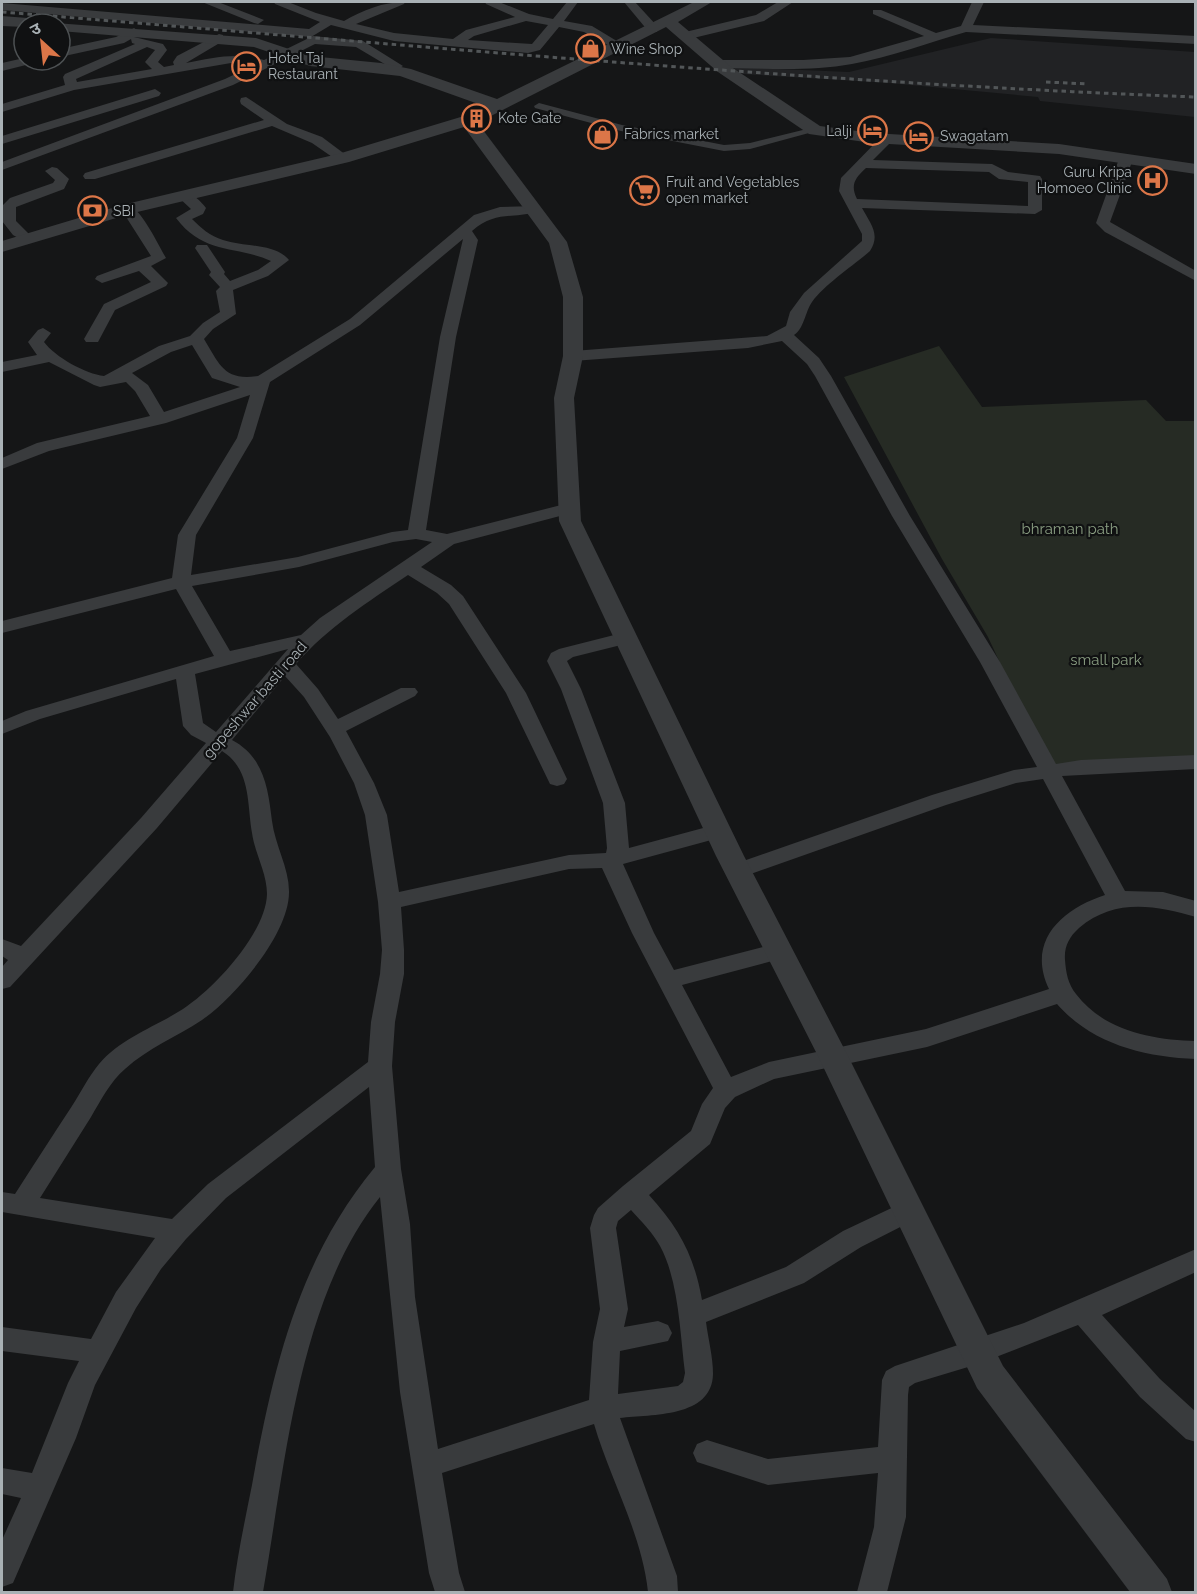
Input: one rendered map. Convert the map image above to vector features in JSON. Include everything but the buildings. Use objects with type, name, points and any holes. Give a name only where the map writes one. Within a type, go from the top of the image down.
[{"type":"street","points":[[365,2],[375,10]]},
{"type":"street","points":[[345,25],[375,10],[400,2]]},
{"type":"street","points":[[490,2],[526,17],[588,29],[620,46]]},
{"type":"street","points":[[235,26],[281,3],[345,25],[394,37],[455,44],[533,48],[573,2]]},
{"type":"street","points":[[629,2],[660,25],[685,36],[718,64],[816,130]]},
{"type":"street","points":[[2,247],[128,209],[343,158],[473,119],[496,105],[620,46],[705,2]]},
{"type":"street","points":[[685,36],[760,18],[774,7],[787,2]]},
{"type":"street","points":[[966,28],[978,2]]},
{"type":"street","points":[[197,24],[199,16],[212,4],[270,24],[276,29]]},
{"type":"street","points":[[2,7],[52,12]]},
{"type":"street","points":[[877,12],[938,38]]},
{"type":"street","points":[[72,14],[311,33],[330,20]]},
{"type":"street","points":[[72,16],[130,34],[159,47],[161,50],[152,62],[162,72]]},
{"type":"street","points":[[455,44],[470,33],[526,17]]},
{"type":"street","points":[[718,64],[832,63],[880,54],[966,28],[1196,40]]},
{"type":"street","points":[[74,50],[130,34],[219,38],[256,43],[286,55],[310,61],[390,68],[496,105]]},
{"type":"street","points":[[182,68],[179,62],[181,58],[219,38]]},
{"type":"street","points":[[4,163],[229,82],[313,40],[367,47],[397,66]]},
{"type":"street","points":[[72,87],[69,77],[147,43]]},
{"type":"street","points":[[2,108],[72,87],[239,58],[265,64]]},
{"type":"street","points":[[199,65],[229,82]]},
{"type":"street","points":[[142,76],[149,82],[147,87],[171,103]]},
{"type":"street","points":[[2,140],[155,93]]},
{"type":"street","points":[[46,94],[80,116]]},
{"type":"street","points":[[246,101],[292,132],[317,140],[343,158]]},
{"type":"street","points":[[539,106],[621,128],[724,148],[750,146],[816,130],[888,138],[1059,149],[1196,169]]},
{"type":"street","points":[[473,119],[532,209],[558,242],[573,297],[573,356],[564,398],[570,521],[737,871],[832,1056],[990,1377],[1153,1593]]},
{"type":"street","points":[[90,176],[274,121]]},
{"type":"street","points":[[573,356],[748,343],[771,340],[785,335],[793,329],[798,312],[809,296],[865,248],[869,241],[869,234],[846,192],[846,184],[888,138]]},
{"type":"street","points":[[1126,159],[1102,223],[1110,230],[1196,277]]},
{"type":"street","points":[[852,202],[1035,210],[1035,179],[1004,176],[992,168],[862,164]]},
{"type":"street","points":[[27,239],[9,223],[7,218],[9,206],[15,201],[59,186],[62,179],[52,171]]},
{"type":"street","points":[[100,382],[124,372],[165,349],[196,339],[208,326],[228,314],[224,291],[228,287],[263,273],[282,260],[251,249],[206,240],[193,231],[183,218],[198,211],[199,208],[184,196]]},
{"type":"street","points":[[102,279],[154,261],[159,256],[128,209]]},
{"type":"street","points":[[225,659],[182,582],[187,535],[245,438],[263,383],[274,370],[355,322],[487,213],[532,209]]},
{"type":"street","points":[[416,534],[448,337],[471,240],[464,231]]},
{"type":"street","points":[[202,248],[218,272],[216,275],[219,280],[228,287]]},
{"type":"street","points":[[93,339],[109,306],[161,283],[141,266]]},
{"type":"street","points":[[44,333],[36,342],[44,353],[100,382],[130,377],[142,388],[160,418]]},
{"type":"street","points":[[785,335],[813,361],[823,376],[901,516],[990,662],[1119,900]]},
{"type":"street","points":[[196,339],[218,375],[242,383],[263,383]]},
{"type":"street","points":[[2,367],[51,357]]},
{"type":"street","points":[[2,464],[43,447],[160,418],[263,383]]},
{"type":"street","name":"gopeshwar basti road","points":[[2,981],[149,823],[307,639],[327,622],[448,540],[468,532],[570,508]]},
{"type":"street","points":[[2,627],[111,598],[182,582],[300,562],[392,537],[416,534],[448,540]]},
{"type":"street","points":[[408,567],[456,600],[516,693],[557,779]]},
{"type":"street","points":[[626,638],[566,653],[558,657],[557,661],[571,688],[614,803],[618,848],[612,860],[612,866],[633,914],[726,1090]]},
{"type":"street","points":[[2,728],[33,715],[225,659],[307,639]]},
{"type":"street","points":[[285,664],[311,693],[335,729],[364,783],[376,815],[389,902],[392,974],[383,1022],[380,1066],[388,1169],[397,1224],[402,1297],[414,1392],[444,1573],[450,1593]]},
{"type":"street","points":[[177,1231],[11,1204],[107,1071],[122,1056],[147,1039],[184,1020],[214,998],[236,973],[276,916],[278,892],[276,877],[261,829],[254,772],[242,755],[220,740],[201,733],[193,726],[185,671]]},
{"type":"street","points":[[335,729],[408,692]]},
{"type":"street","points":[[737,871],[992,783],[1081,767],[1196,762]]},
{"type":"street","points":[[389,902],[569,862],[612,860],[718,831]]},
{"type":"street","points":[[1196,909],[1164,900],[1119,900],[1095,906],[1074,917],[1060,933],[1053,952],[1054,972],[1063,993],[1084,1016],[1098,1027],[1122,1039],[1149,1047],[1176,1051],[1196,1050]]},
{"type":"street","points":[[2,946],[23,957]]},
{"type":"street","points":[[669,980],[779,951]]},
{"type":"street","points":[[663,1593],[662,1576],[616,1451],[603,1408],[607,1342],[614,1309],[603,1228],[608,1215],[701,1137],[714,1104],[726,1090],[769,1071],[832,1056],[927,1038],[1063,993]]},
{"type":"street","points":[[2,1573],[63,1438],[82,1383],[126,1300],[152,1261],[177,1231],[217,1191],[380,1066]]},
{"type":"street","points":[[248,1593],[275,1436],[292,1357],[316,1289],[339,1241],[357,1208],[388,1169]]},
{"type":"street","points":[[427,1465],[603,1408],[682,1398],[690,1395],[697,1387],[699,1373],[690,1316],[682,1272],[674,1246],[664,1230],[632,1193]]},
{"type":"street","points":[[690,1316],[795,1275],[852,1239],[909,1211]]},
{"type":"street","points":[[872,1593],[892,1510],[893,1395],[896,1380],[906,1372],[978,1352],[1082,1311],[1196,1260]]},
{"type":"street","points":[[1082,1311],[1150,1388],[1196,1430]]},
{"type":"street","points":[[607,1342],[658,1333]]},
{"type":"street","points":[[2,1339],[100,1352]]},
{"type":"street","points":[[707,1453],[768,1472],[894,1458]]},
{"type":"street","points":[[2,1481],[40,1488]]},
{"type":"shaded area","points":[[991,38],[1195,52],[1195,117],[1040,101],[1038,97],[889,83],[742,74],[732,67],[849,72]]},
{"type":"green space","name":"bhraman path","points":[[939,346],[982,407],[1146,400],[1166,421],[1195,421],[1195,756],[1050,771],[988,637],[942,559],[844,377]]},
{"type":"railway","points":[[2,12],[748,72],[1196,97]]},
{"type":"railway","points":[[1046,82],[1088,84]]},
{"type":"place","name":"Wine Shop","points":[[590,49]]},
{"type":"place","name":"Hotel Taj Restaurant","points":[[247,66]]},
{"type":"place","name":"Kote Gate","points":[[477,118]]},
{"type":"place","name":"Lalji","points":[[873,131]]},
{"type":"place","name":"Fabrics market","points":[[603,134]]},
{"type":"place","name":"Swagatam","points":[[919,136]]},
{"type":"place","name":"Guru Kripa Homoeo Clinic","points":[[1153,180]]},
{"type":"place","name":"Fruit and Vegetables open market","points":[[645,190]]},
{"type":"place","name":"SBI","points":[[92,211]]},
{"type":"park label","name":"small park","points":[[1106,660]]}]
